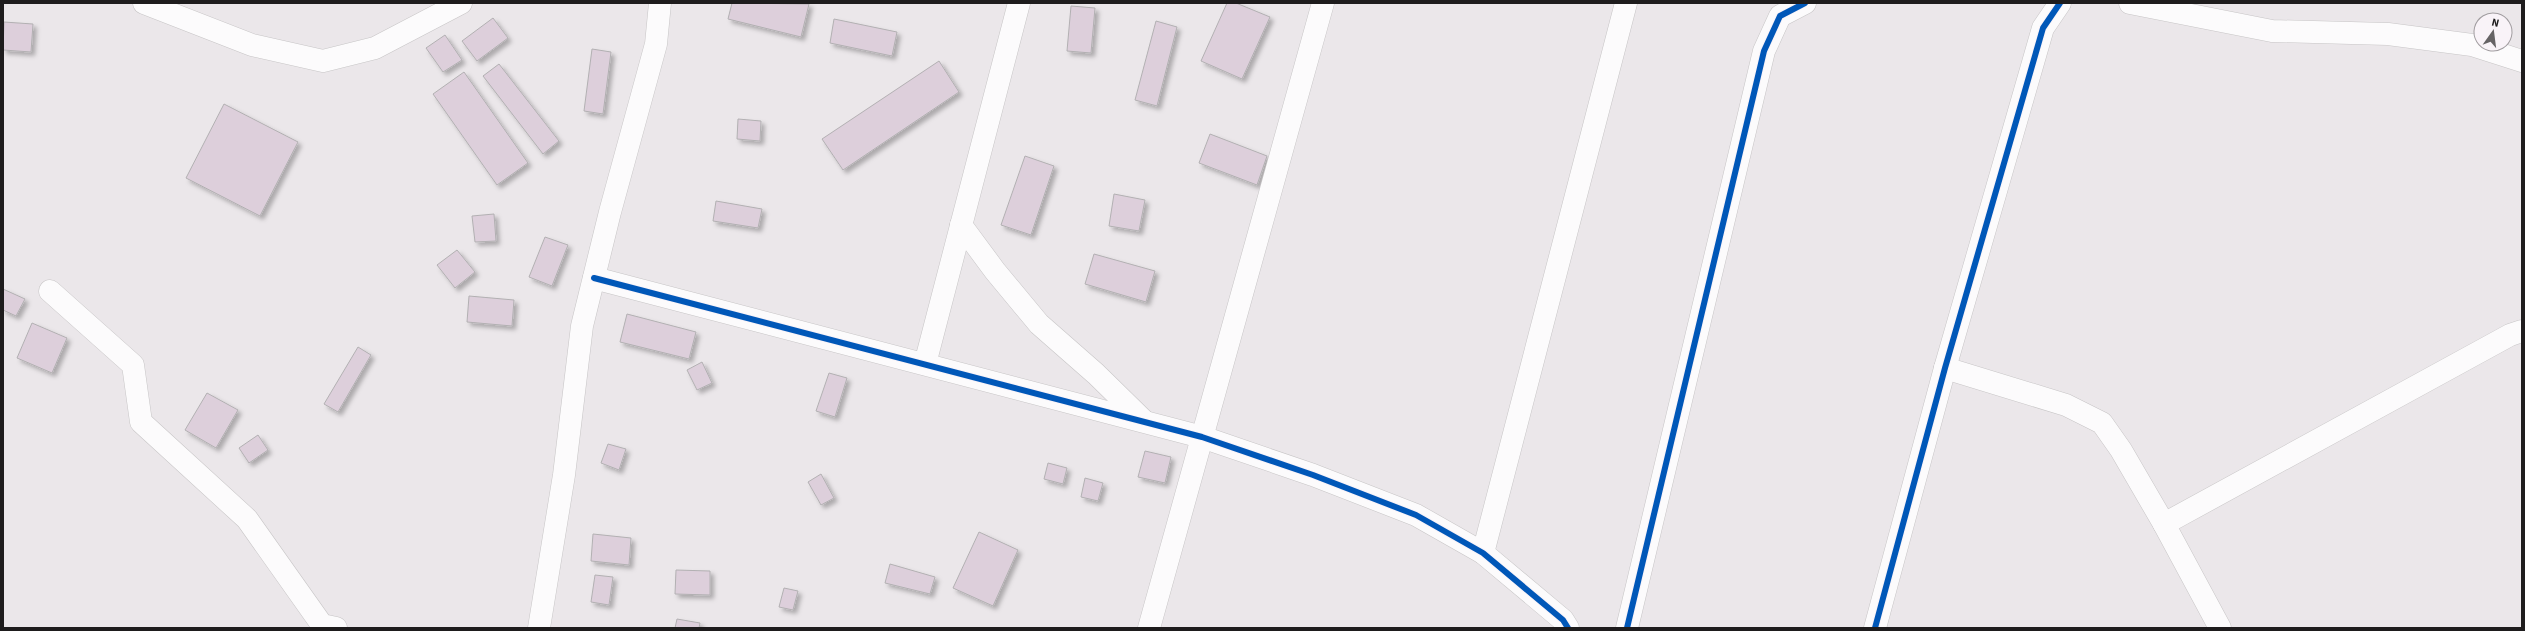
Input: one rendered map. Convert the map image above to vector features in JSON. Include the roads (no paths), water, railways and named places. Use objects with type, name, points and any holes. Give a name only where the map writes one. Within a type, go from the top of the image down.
[{"type":"street","points":[[144,3],[252,45],[323,61],[375,48],[461,3]]},
{"type":"street","points":[[540,628],[564,475],[582,326],[610,212],[656,44],[660,3]]},
{"type":"street","points":[[925,364],[1019,3]]},
{"type":"street","points":[[1149,628],[1323,3]]},
{"type":"street","points":[[1483,553],[1626,3]]},
{"type":"street","points":[[1628,628],[1764,51],[1780,16],[1805,3]]},
{"type":"street","points":[[1875,628],[1945,368],[2043,28],[2060,3]]},
{"type":"street","points":[[2130,3],[2272,31],[2388,34],[2472,45],[2522,61]]},
{"type":"street","points":[[961,225],[995,272],[1039,324],[1096,374],[1145,422]]},
{"type":"street","points":[[594,278],[1202,437],[1313,474],[1416,515],[1483,553],[1563,620],[1568,628]]},
{"type":"street","points":[[50,291],[133,365],[141,422],[247,519],[322,625],[336,628]]},
{"type":"street","points":[[2164,524],[2510,335],[2522,331]]},
{"type":"street","points":[[1945,368],[2066,405],[2102,423],[2121,450],[2164,524],[2216,627]]}]
